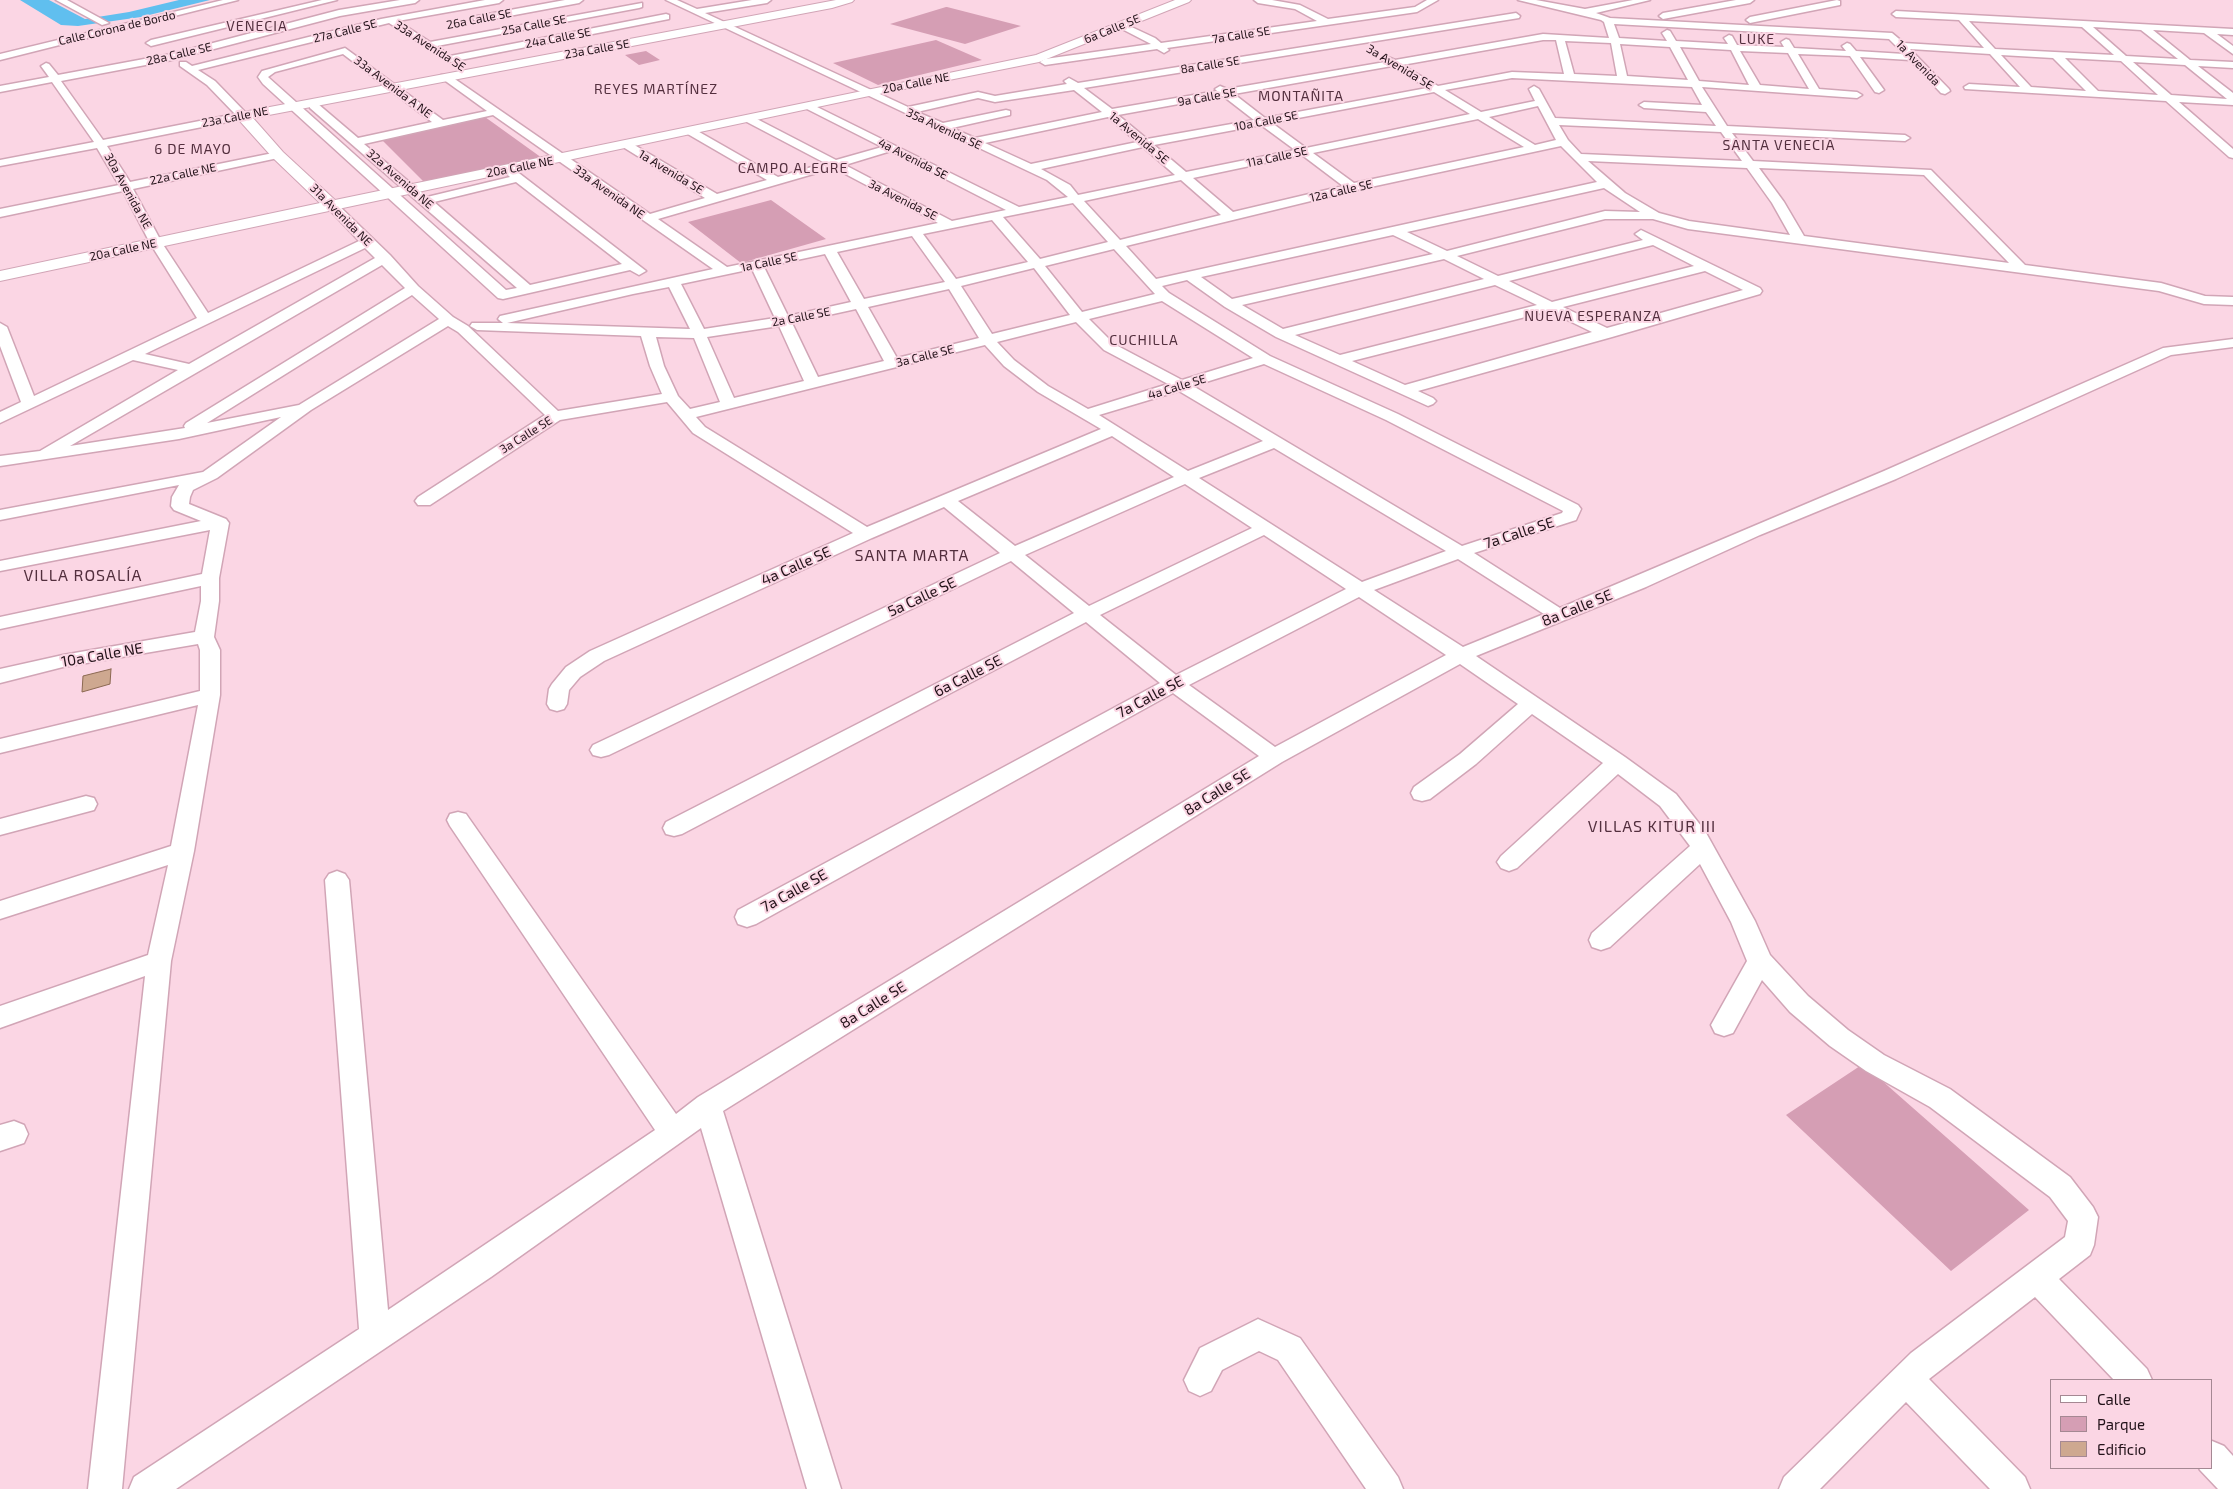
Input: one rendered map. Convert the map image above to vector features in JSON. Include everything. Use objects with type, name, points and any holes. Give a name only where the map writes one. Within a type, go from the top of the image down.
[{"type":"street","points":[[60,0],[105,24],[76,37]]},
{"type":"street","name":"Calle Corona de Bordo","points":[[0,57],[234,0]]},
{"type":"street","points":[[143,39],[333,0]]},
{"type":"street","name":"28a Calle SE","points":[[0,89],[172,57],[339,13],[415,0]]},
{"type":"street","name":"27a Calle SE","points":[[191,69],[390,20],[499,0]]},
{"type":"street","name":"26a Calle SE","points":[[472,20],[579,0]]},
{"type":"street","name":"35a Avenida SE","points":[[670,0],[1030,168],[1066,188],[1164,296],[1265,359],[1392,417],[1552,497],[1572,509],[1570,516]]},
{"type":"street","points":[[696,12],[767,0]]},
{"type":"street","points":[[723,26],[832,5],[848,0]]},
{"type":"street","name":"6a Calle SE","points":[[1042,60],[1185,0]]},
{"type":"street","name":"3a Avenida SE","points":[[1258,0],[1297,7],[1326,22],[1535,149]]},
{"type":"street","name":"7a Calle SE","points":[[1042,60],[1160,47],[1417,9],[1434,0]]},
{"type":"street","points":[[1522,0],[1585,12],[1606,20],[1839,33],[1851,54],[1880,90]]},
{"type":"street","points":[[1585,12],[1646,0]]},
{"type":"street","points":[[1628,22],[1750,0]]},
{"type":"street","points":[[486,1],[578,52]]},
{"type":"street","points":[[1719,27],[1838,3]]},
{"type":"street","name":"25a Calle SE","points":[[429,46],[639,4]]},
{"type":"street","points":[[1896,14],[2233,32]]},
{"type":"street","name":"8a Calle SE","points":[[906,111],[978,95],[995,99],[1516,16]]},
{"type":"street","name":"24a Calle SE","points":[[450,59],[666,17]]},
{"type":"street","points":[[1962,18],[2028,90]]},
{"type":"street","name":"33a Avenida SE","points":[[390,20],[470,72]]},
{"type":"street","points":[[1606,20],[1616,41],[1623,79],[1857,95]]},
{"type":"street","points":[[1662,24],[1708,109],[1778,202],[1799,239]]},
{"type":"street","points":[[2084,24],[2233,155]]},
{"type":"street","name":"23a Calle SE","points":[[470,72],[723,26]]},
{"type":"street","points":[[1123,26],[1152,40],[1192,68],[1352,188]]},
{"type":"street","points":[[1719,27],[1734,47],[1756,88]]},
{"type":"street","points":[[2143,27],[2233,98]]},
{"type":"street","name":"31a Avenida NE","points":[[118,28],[143,39],[211,83],[278,155],[385,258],[413,289],[448,320],[463,329],[555,416]]},
{"type":"street","name":"26a Calle SE","points":[[408,32],[426,28]]},
{"type":"street","points":[[1781,30],[1790,50],[1816,92]]},
{"type":"street","points":[[2206,30],[2233,51]]},
{"type":"street","name":"1a Avenida","points":[[1839,33],[1892,36],[1945,91]]},
{"type":"street","name":"9a Calle SE","points":[[973,142],[1110,113],[1543,37],[1912,57]]},
{"type":"street","points":[[1560,38],[1570,78]]},
{"type":"street","points":[[1902,46],[2233,65]]},
{"type":"street","name":"33a Avenida A NE","points":[[272,70],[345,51],[441,124]]},
{"type":"street","points":[[2057,56],[2095,94]]},
{"type":"street","name":"20a Calle NE","points":[[0,276],[389,193],[512,174],[561,159],[869,92],[1042,60]]},
{"type":"street","name":"1a Avenida SE","points":[[1042,60],[1110,113],[1231,217]]},
{"type":"street","name":"30a Avenida NE","points":[[46,66],[100,143],[126,186],[156,243],[205,320]]},
{"type":"street","points":[[285,81],[272,70],[263,76],[266,82],[502,295],[632,266]]},
{"type":"street","name":"23a Calle NE","points":[[0,162],[470,72]]},
{"type":"street","points":[[1527,75],[1540,103],[1563,142],[1606,184],[1621,196],[1655,216]]},
{"type":"street","name":"10a Calle SE","points":[[1030,168],[1146,143],[1502,76],[1527,75],[1623,79]]},
{"type":"street","name":"33a Avenida NE","points":[[444,78],[724,271]]},
{"type":"street","points":[[1969,87],[2233,102]]},
{"type":"street","name":"32a Avenida NE","points":[[298,92],[527,289]]},
{"type":"street","name":"11a Calle SE","points":[[1076,200],[1477,114],[1540,103]]},
{"type":"street","points":[[1644,105],[1708,109]]},
{"type":"street","name":"4a Avenida SE","points":[[809,106],[1018,211]]},
{"type":"street","points":[[356,142],[495,112]]},
{"type":"street","points":[[941,128],[1006,114]]},
{"type":"street","name":"3a Avenida SE","points":[[750,119],[951,225]]},
{"type":"street","points":[[1551,121],[1904,138]]},
{"type":"street","points":[[690,131],[777,181]]},
{"type":"street","name":"12a Calle SE","points":[[1119,245],[1352,188],[1563,142]]},
{"type":"street","name":"1a Avenida SE","points":[[626,145],[716,199]]},
{"type":"street","points":[[648,218],[890,148]]},
{"type":"street","name":"22a Calle NE","points":[[0,213],[278,155]]},
{"type":"street","points":[[1578,157],[1927,172],[2020,267]]},
{"type":"street","points":[[425,201],[512,174],[658,285]]},
{"type":"street","points":[[1152,284],[1606,184]]},
{"type":"street","points":[[1404,390],[1756,291],[1561,194]]},
{"type":"street","name":"1a Calle SE","points":[[463,329],[724,271],[1076,200]]},
{"type":"street","points":[[1230,304],[1445,255],[1605,215],[1655,216],[1688,225],[2161,286],[2204,300],[2233,301]]},
{"type":"street","points":[[995,216],[1068,301],[1079,318],[1109,347],[1182,386],[1460,552],[1558,615]]},
{"type":"street","points":[[1396,231],[1607,334]]},
{"type":"street","points":[[915,232],[954,284],[988,340],[1009,363],[1043,389],[1088,414],[1361,589],[1532,703],[1668,800],[1696,837],[1743,921],[1760,960],[1799,1004],[1839,1038],[1875,1063],[1940,1098],[2060,1186],[2083,1217],[2079,1245],[1922,1364],[1796,1489]]},
{"type":"street","points":[[1280,334],[1654,241]]},
{"type":"street","points":[[0,418],[367,242]]},
{"type":"street","name":"2a Calle SE","points":[[477,326],[699,334],[782,321],[861,305],[1119,245]]},
{"type":"street","points":[[829,250],[893,364]]},
{"type":"street","points":[[46,454],[385,258]]},
{"type":"street","points":[[757,265],[782,321],[814,383]]},
{"type":"street","points":[[1338,360],[1705,267]]},
{"type":"street","points":[[1190,276],[1230,304],[1280,334],[1428,401]]},
{"type":"street","points":[[673,282],[699,334],[730,404]]},
{"type":"street","points":[[179,434],[413,289]]},
{"type":"street","name":"3a Calle SE","points":[[685,415],[1164,296]]},
{"type":"street","points":[[220,523],[180,506],[181,496],[186,487],[211,474],[306,407],[448,320]]},
{"type":"street","points":[[0,327],[29,404]]},
{"type":"street","points":[[646,332],[657,366],[671,397],[699,430],[866,534]]},
{"type":"street","name":"8a Calle SE","points":[[146,1489],[375,1337],[673,1133],[708,1106],[1274,757],[1461,655],[1639,583],[1754,531],[1899,471],[2168,351],[2233,343]]},
{"type":"street","points":[[130,356],[191,369]]},
{"type":"street","name":"4a Calle SE","points":[[1088,414],[1265,359]]},
{"type":"street","name":"3a Calle SE","points":[[424,501],[555,416],[671,397]]},
{"type":"street","points":[[0,460],[95,448],[179,434],[306,407]]},
{"type":"street","name":"4a Calle SE","points":[[557,704],[559,689],[573,672],[597,656],[866,534],[1113,430]]},
{"type":"street","name":"5a Calle SE","points":[[601,750],[1012,554],[1186,478],[1275,442]]},
{"type":"street","points":[[0,515],[211,474]]},
{"type":"street","points":[[946,500],[1174,684],[1274,757]]},
{"type":"street","name":"7a Calle SE","points":[[747,917],[1174,684],[1361,589],[1460,552],[1570,516]]},
{"type":"street","points":[[0,566],[220,523]]},
{"type":"street","points":[[105,1489],[159,961],[182,852],[210,695],[210,650],[204,637],[210,602],[210,578],[220,523]]},
{"type":"street","name":"6a Calle SE","points":[[674,828],[1087,614],[1264,528]]},
{"type":"street","points":[[0,622],[210,578]]},
{"type":"street","name":"10a Calle NE","points":[[0,676],[63,661],[204,637]]},
{"type":"street","points":[[0,746],[210,695]]},
{"type":"street","points":[[1422,793],[1468,759],[1532,703]]},
{"type":"street","points":[[1509,862],[1617,762]]},
{"type":"street","points":[[0,827],[86,804]]},
{"type":"street","points":[[458,820],[673,1133]]},
{"type":"street","points":[[1601,940],[1702,849]]},
{"type":"street","points":[[0,910],[182,852]]},
{"type":"street","points":[[337,880],[375,1337]]},
{"type":"street","points":[[1724,1025],[1760,960]]},
{"type":"street","points":[[0,1017],[159,961]]},
{"type":"street","points":[[708,1106],[824,1489]]},
{"type":"street","points":[[2037,1278],[2135,1379]]},
{"type":"street","points":[[1200,1380],[1211,1358],[1258,1335],[1289,1350],[1386,1489]]},
{"type":"street","points":[[1907,1380],[2013,1489]]},
{"type":"street","points":[[2213,1459],[2233,1480]]},
{"type":"green space","points":[[946,7],[1021,26],[965,44],[890,24]]},
{"type":"green space","points":[[936,40],[982,60],[878,85],[833,63]]},
{"type":"green space","points":[[646,51],[660,60],[639,65],[625,55]]},
{"type":"green space","points":[[485,117],[542,158],[424,182],[382,140]]},
{"type":"green space","points":[[771,200],[826,239],[741,263],[688,222]]},
{"type":"green space","points":[[1863,1064],[2029,1210],[1951,1271],[1786,1115]]},
{"type":"water","points":[[20,0],[49,0],[85,19],[129,12],[179,0],[210,0],[141,17],[78,26],[61,25]]},
{"type":"building","points":[[111,669],[110,684],[82,692],[83,676]]},
{"type":"district","name":"VENECIA","points":[[257,26]]},
{"type":"district","name":"LUKE","points":[[1757,39]]},
{"type":"district","name":"REYES MARTÍNEZ","points":[[656,89]]},
{"type":"district","name":"MONTAÑITA","points":[[1301,96]]},
{"type":"district","name":"SANTA VENECIA","points":[[1779,145]]},
{"type":"district","name":"6 DE MAYO","points":[[193,149]]},
{"type":"district","name":"CAMPO ALEGRE","points":[[793,168]]},
{"type":"district","name":"NUEVA ESPERANZA","points":[[1593,316]]},
{"type":"district","name":"CUCHILLA","points":[[1144,340]]},
{"type":"district","name":"SANTA MARTA","points":[[912,556]]},
{"type":"district","name":"VILLA ROSALÍA","points":[[83,576]]},
{"type":"district","name":"VILLAS KITUR III","points":[[1652,827]]}]
